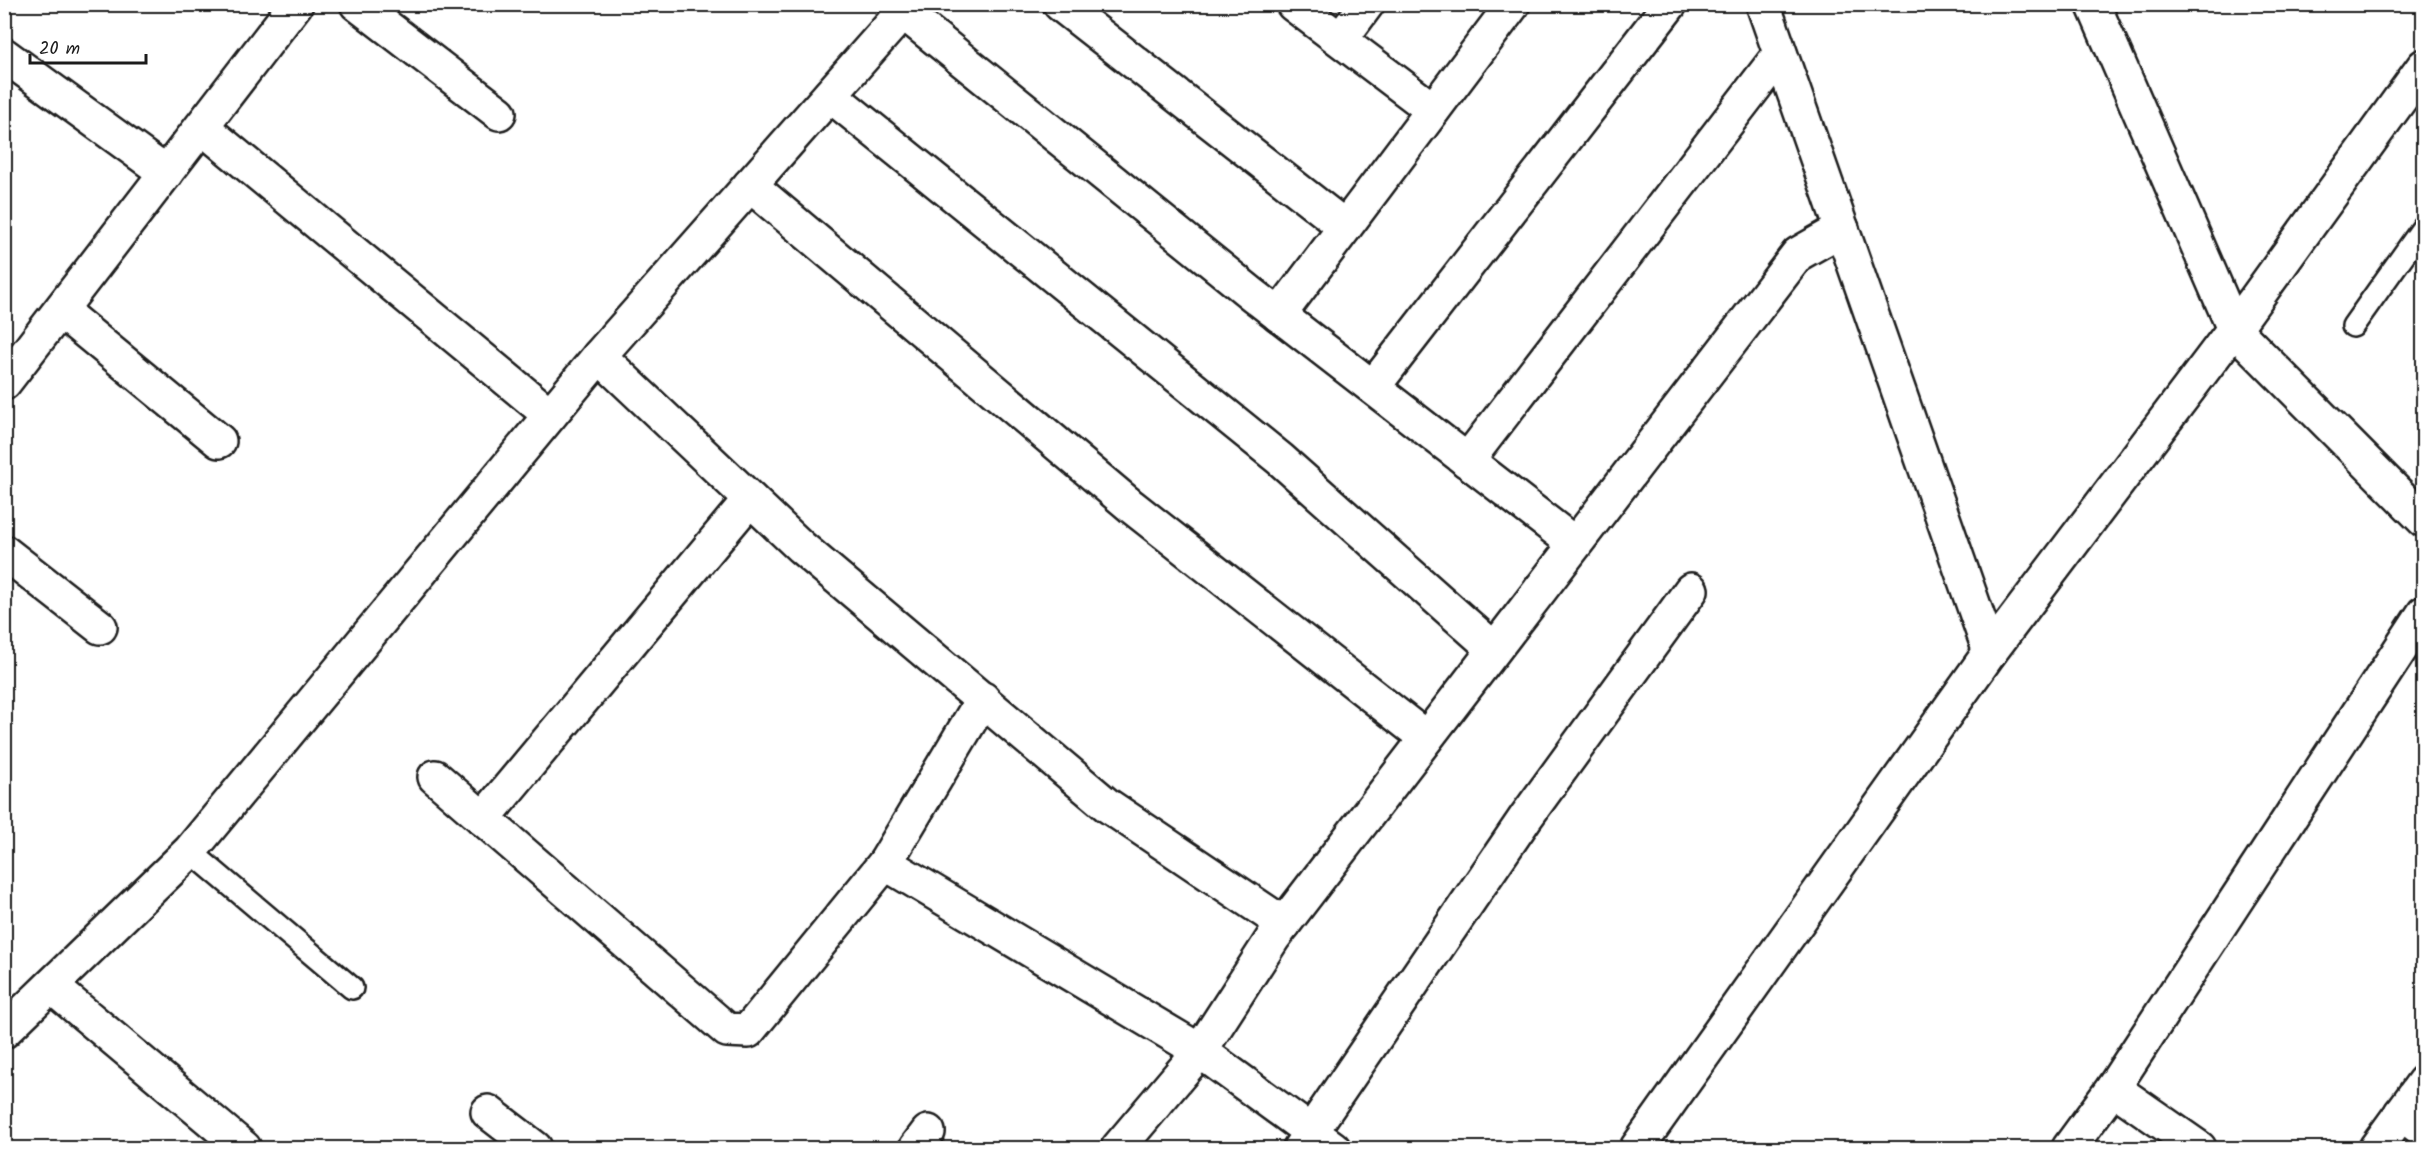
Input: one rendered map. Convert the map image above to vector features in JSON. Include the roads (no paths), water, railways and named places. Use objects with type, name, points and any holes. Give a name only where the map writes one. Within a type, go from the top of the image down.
[{"type":"street","points":[[4,383],[296,4]]},
{"type":"street","points":[[357,4],[499,113]]},
{"type":"street","points":[[1060,4],[1345,227]]},
{"type":"street","points":[[1293,4],[1433,110]]},
{"type":"street","points":[[1341,39],[1367,4]]},
{"type":"street","points":[[1279,315],[1512,4]]},
{"type":"street","points":[[1373,387],[1670,4]]},
{"type":"street","points":[[1763,4],[1990,652]]},
{"type":"street","points":[[2093,4],[2234,329],[2424,520]]},
{"type":"street","points":[[4,1031],[190,851],[600,356],[907,8],[1279,315],[1575,544]]},
{"type":"street","points":[[1467,461],[1780,54]]},
{"type":"street","points":[[4,55],[166,173]]},
{"type":"street","points":[[1637,1149],[1990,652],[2234,329],[2424,66]]},
{"type":"street","points":[[830,95],[1280,459],[1494,649]]},
{"type":"street","points":[[202,127],[550,415]]},
{"type":"street","points":[[750,185],[1131,506],[1426,738]]},
{"type":"street","points":[[1118,1149],[1200,1051],[1284,924],[1798,254],[1842,229]]},
{"type":"street","points":[[61,311],[219,441]]},
{"type":"street","points":[[600,356],[801,547],[1107,805],[1284,924]]},
{"type":"street","points":[[483,819],[750,498]]},
{"type":"street","points":[[4,552],[100,627]]},
{"type":"street","points":[[885,863],[1200,1051],[1315,1143],[1526,817],[1691,590]]},
{"type":"street","points":[[2069,1149],[2113,1088],[2424,614]]},
{"type":"street","points":[[435,777],[727,1030],[748,1031],[885,863],[983,699]]},
{"type":"street","points":[[51,986],[244,1149]]},
{"type":"street","points":[[2376,1149],[2412,1122],[2424,1082]]},
{"type":"street","points":[[2113,1088],[2199,1149]]},
{"type":"street","points":[[489,1112],[535,1149]]},
{"type":"lane","points":[[2353,326],[2424,226]]},
{"type":"lane","points":[[190,851],[352,988]]}]
